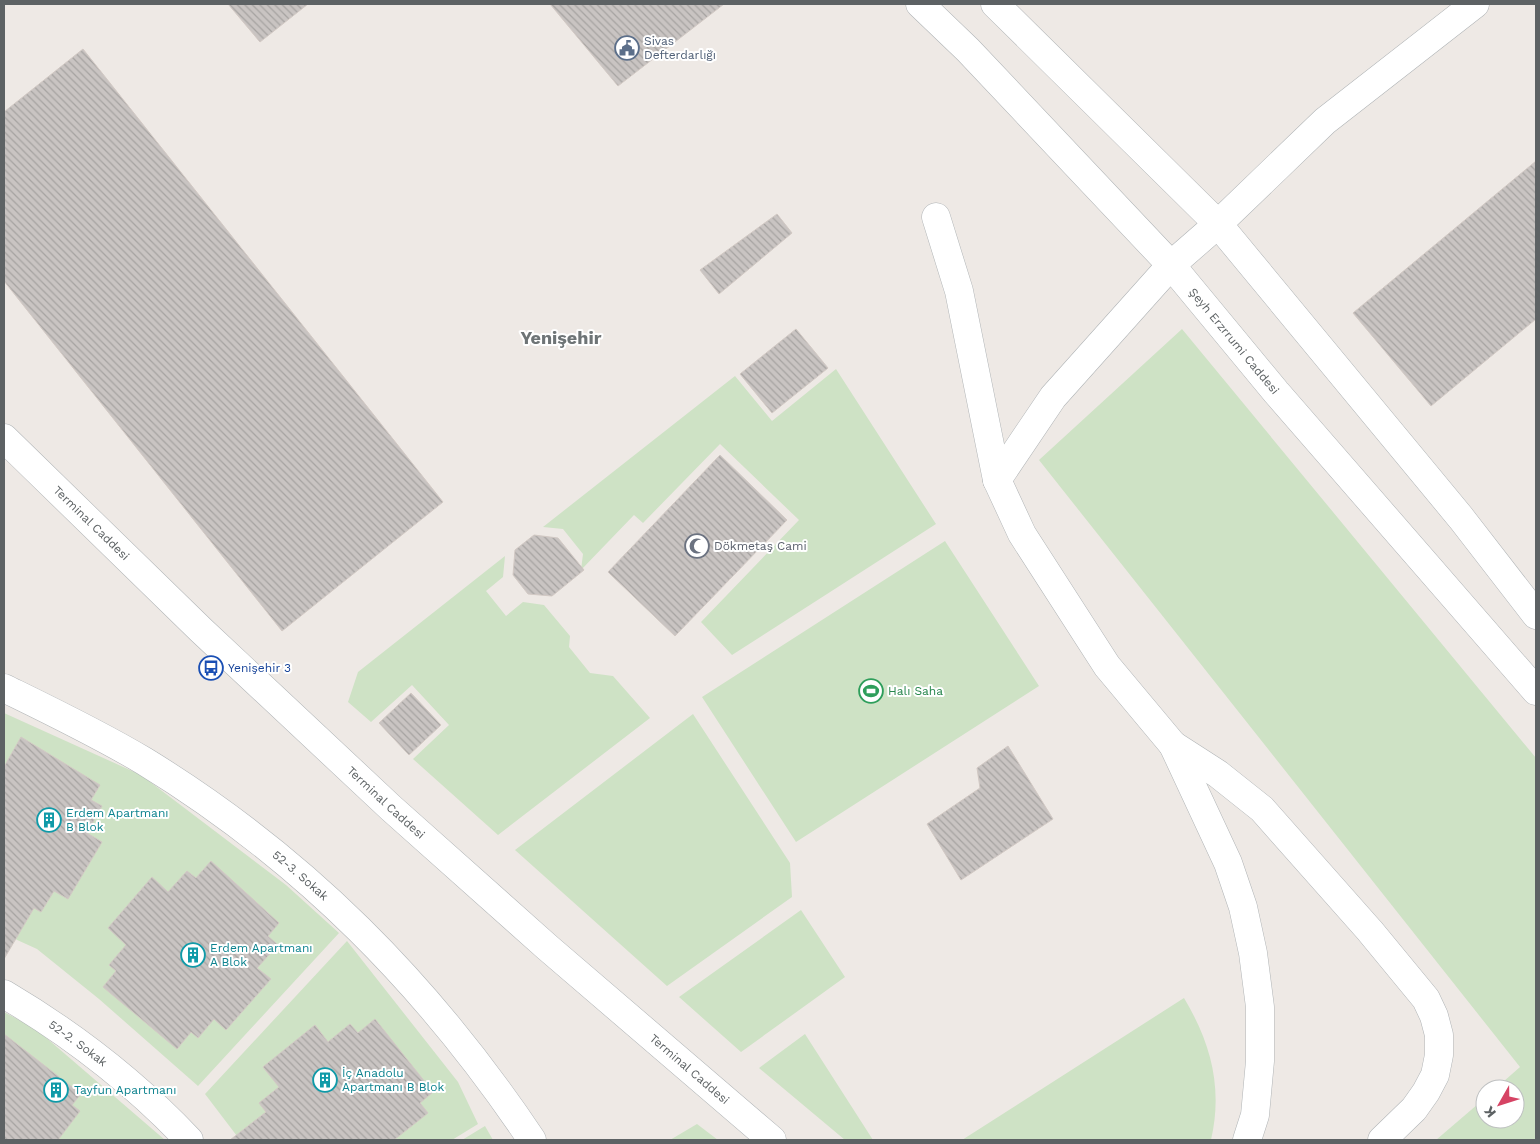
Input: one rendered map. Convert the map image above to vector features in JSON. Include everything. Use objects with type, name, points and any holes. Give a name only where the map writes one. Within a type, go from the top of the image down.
[{"type":"street","name":"Şeyh Erzrrumi Caddesi","points":[[920,4],[968,50],[1172,265],[1276,392],[1536,691]]},
{"type":"street","points":[[995,4],[1218,224],[1461,518],[1536,615]]},
{"type":"street","points":[[997,480],[1053,397],[1172,265],[1218,224],[1325,120],[1475,4]]},
{"type":"street","points":[[936,217],[959,291],[997,480],[1022,534],[1107,666],[1172,745],[1228,863],[1243,907],[1253,953],[1260,1007],[1260,1061],[1254,1115],[1247,1140]]},
{"type":"street","name":"Terminal Caddesi","points":[[7,443],[201,630],[391,808],[547,947],[772,1140]]},
{"type":"street","name":"52-3. Sokak","points":[[4,688],[74,722],[144,761],[274,852],[335,904],[391,960],[445,1020],[496,1086],[532,1140]]},
{"type":"street","points":[[1172,745],[1218,774],[1262,810],[1370,931],[1426,999],[1434,1016],[1439,1035],[1439,1055],[1435,1074],[1426,1092],[1414,1108],[1382,1140]]},
{"type":"street","name":"52-2. Sokak","points":[[4,994],[96,1058],[132,1087],[189,1140]]},
{"type":"green space","points":[[1182,329],[1536,758],[1536,1140],[1436,1140],[1475,1107],[1475,1129],[1525,1129],[1525,1079],[1506,1079],[1520,1067],[1039,460]]},
{"type":"green space","points":[[836,369],[936,524],[732,655],[701,622],[799,520],[720,444],[643,523],[634,515],[581,570],[583,554],[563,529],[543,527],[735,376],[772,421]]},
{"type":"green space","name":"Halı Saha","points":[[945,541],[1039,686],[796,842],[702,697]]},
{"type":"green space","points":[[505,556],[503,577],[486,591],[506,616],[523,602],[544,605],[570,636],[569,647],[590,673],[613,676],[650,718],[498,835],[413,759],[449,725],[412,685],[371,722],[348,702],[358,672]]},
{"type":"green space","points":[[4,713],[141,775],[286,885],[339,933],[198,1086],[99,999],[37,949],[4,934]]},
{"type":"green space","points":[[693,714],[790,863],[792,897],[667,986],[515,850]]},
{"type":"green space","points":[[801,910],[845,977],[741,1052],[679,997]]},
{"type":"green space","points":[[347,941],[458,1082],[478,1124],[452,1140],[240,1140],[205,1094]]},
{"type":"green space","points":[[1184,998],[1208,1049],[1212,1066],[1216,1102],[1211,1140],[962,1140]]},
{"type":"green space","points":[[4,1012],[36,1029],[165,1140],[4,1140]]},
{"type":"green space","points":[[805,1034],[873,1140],[845,1140],[759,1068]]},
{"type":"green space","points":[[697,1124],[718,1140],[670,1140]]},
{"type":"green space","points":[[485,1126],[493,1140],[462,1140]]},
{"type":"building","points":[[228,4],[308,4],[260,42]]},
{"type":"building","name":"Sivas Defterdarlığı","points":[[550,4],[724,4],[618,86]]},
{"type":"building","points":[[83,49],[443,502],[282,631],[4,281],[4,112]]},
{"type":"building","points":[[1536,161],[1536,319],[1431,406],[1353,313]]},
{"type":"building","points":[[777,214],[792,233],[719,294],[700,270]]},
{"type":"building","points":[[796,329],[828,368],[772,413],[740,374]]},
{"type":"building","name":"Dökmetaş Cami","points":[[720,455],[787,520],[675,636],[608,572]]},
{"type":"building","points":[[534,535],[558,538],[584,570],[552,596],[528,594],[513,575],[515,550]]},
{"type":"building","points":[[411,693],[441,725],[409,755],[379,723]]},
{"type":"building","name":"Erdem Apartmanı B Blok","points":[[21,737],[100,785],[91,800],[102,806],[87,833],[102,842],[68,899],[54,891],[41,912],[34,908],[4,959],[4,767]]},
{"type":"building","points":[[1008,746],[1053,819],[961,880],[927,824],[980,788],[977,768]]},
{"type":"building","name":"Erdem Apartmanı A Blok","points":[[211,861],[279,923],[268,936],[278,945],[257,968],[271,979],[226,1030],[214,1019],[198,1038],[191,1032],[177,1049],[103,987],[116,971],[109,965],[126,945],[108,928],[152,877],[168,892],[187,871],[196,878]]},
{"type":"building","name":"İç Anadolu Apartmanı B Blok","points":[[375,1019],[433,1092],[420,1103],[428,1113],[394,1140],[230,1140],[266,1112],[259,1103],[279,1087],[263,1067],[315,1025],[328,1042],[350,1024],[358,1033]]},
{"type":"building","name":"Tayfun Apartmanı","points":[[4,1034],[81,1094],[72,1105],[80,1111],[58,1140],[4,1140]]},
{"type":"place","name":"Sivas Defterdarlığı","points":[[627,48]]},
{"type":"place","name":"Dökmetaş Cami","points":[[697,546]]},
{"type":"place","name":"Yenişehir 3","points":[[211,668]]},
{"type":"place","name":"Halı Saha","points":[[871,691]]},
{"type":"place","name":"Erdem Apartmanı B Blok","points":[[49,820]]},
{"type":"place","name":"Erdem Apartmanı A Blok","points":[[193,955]]},
{"type":"place","name":"İç Anadolu Apartmanı B Blok","points":[[325,1080]]},
{"type":"place","name":"Tayfun Apartmanı","points":[[56,1090]]},
{"type":"district","name":"Yenişehir","points":[[561,338]]}]
